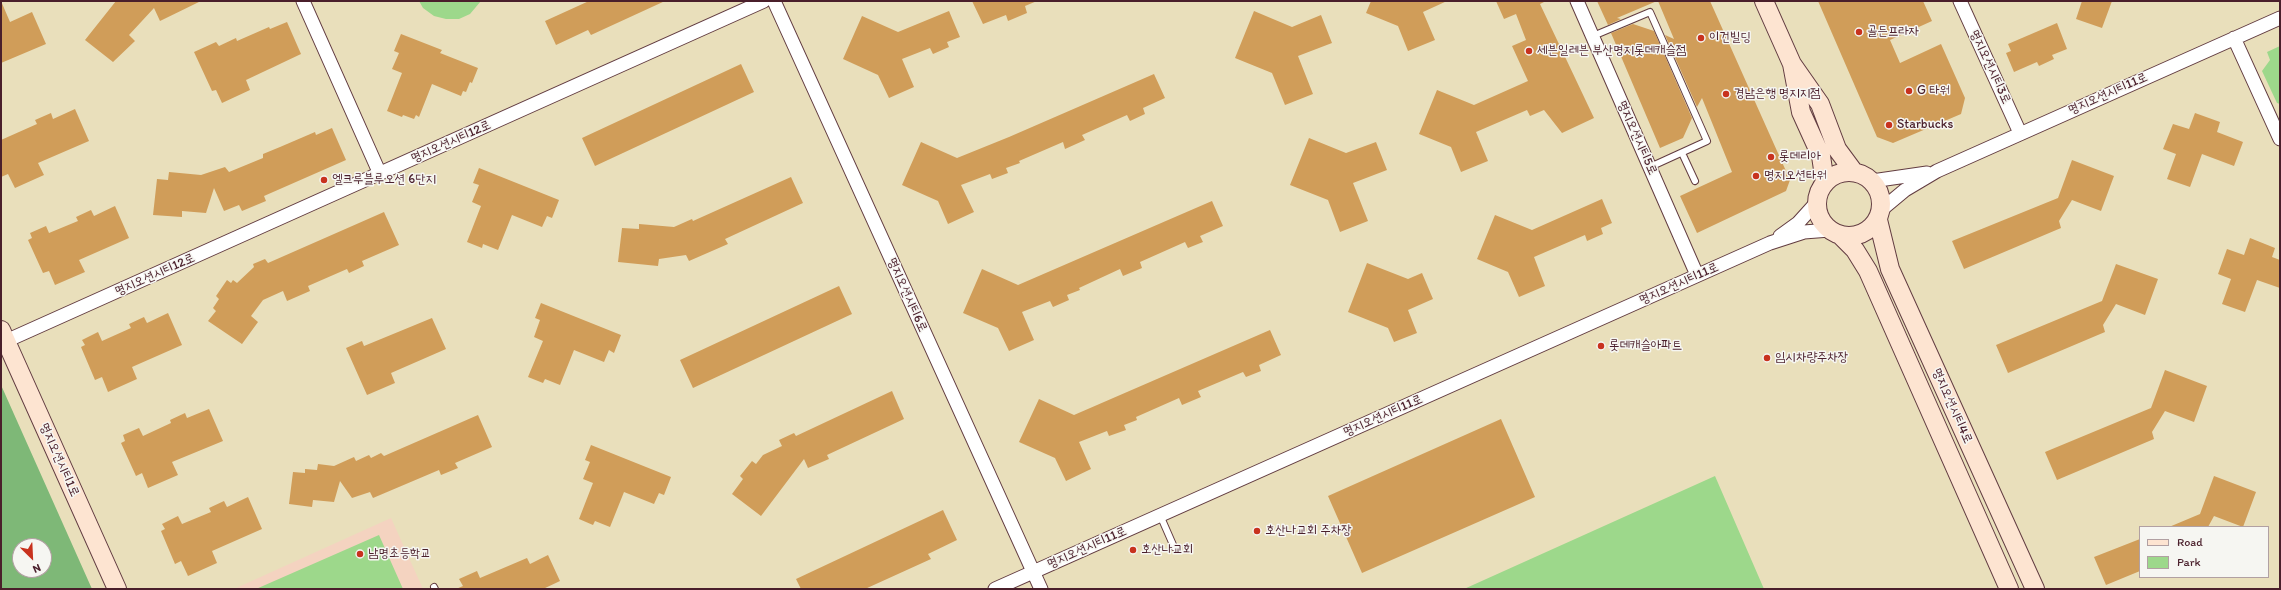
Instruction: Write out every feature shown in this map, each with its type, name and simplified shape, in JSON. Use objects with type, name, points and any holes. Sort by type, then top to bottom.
[{"type":"main road","points":[[1764,1],[1792,64],[1820,104],[1837,149],[1854,172]]},
{"type":"main road","points":[[1792,64],[1801,112],[1821,156],[1825,183]]},
{"type":"main road","points":[[1854,172],[1864,175],[1872,181],[1878,190],[1881,200],[1879,215],[1871,228],[1861,234],[1851,236],[1835,233],[1823,223],[1818,213],[1817,202],[1819,192],[1825,183],[1838,174],[1854,172]]},
{"type":"main road","name":"명지오션시티4로","points":[[1879,215],[1890,269],[2035,589]]},
{"type":"main road","name":"명지오션시티4로","points":[[1835,233],[1855,250],[1868,272],[2009,589]]},
{"type":"main road","name":"명지오션시티1로","points":[[4,336],[116,589]]},
{"type":"street","points":[[303,1],[380,174]]},
{"type":"street","name":"명지오션시티12로","points":[[4,336],[380,174],[764,1]]},
{"type":"street","name":"명지오션시티6로","points":[[774,1],[1041,589]]},
{"type":"street","name":"명지오션시티5로","points":[[1577,1],[1697,275]]},
{"type":"street","name":"명지오션시티3로","points":[[1960,1],[2020,133]]},
{"type":"street","name":"명지오션시티11로","points":[[1937,170],[2280,18]]},
{"type":"street","points":[[2234,38],[2280,139]]},
{"type":"street","points":[[1872,181],[1899,178],[1937,170]]},
{"type":"street","points":[[1879,215],[1905,190],[1937,170]]},
{"type":"street","points":[[1770,243],[1798,223],[1817,202]]},
{"type":"street","points":[[1770,243],[1804,232],[1835,233]]},
{"type":"street","name":"명지오션시티11로","points":[[995,589],[1770,243]]},
{"type":"lane","points":[[1593,36],[1650,12],[1707,142],[1650,167]]},
{"type":"lane","points":[[1682,153],[1695,181]]},
{"type":"lane","points":[[1160,515],[1174,547]]},
{"type":"shaded area","name":"남명초등학교","points":[[391,518],[423,589],[234,589]]},
{"type":"green space","points":[[419,1],[481,1],[470,14],[459,19],[446,19],[434,16],[423,8]]},
{"type":"green space","points":[[2280,46],[2280,104],[2277,103],[2262,71],[2270,60],[2267,52]]},
{"type":"green space","points":[[1,385],[92,589],[1,589]]},
{"type":"green space","points":[[1715,476],[1764,589],[1464,589]]},
{"type":"green space","points":[[379,535],[403,589],[256,589]]},
{"type":"building","points":[[1,1],[10,22],[32,12],[46,44],[1,63]]},
{"type":"building","points":[[116,1],[201,1],[160,21],[154,8],[129,35],[135,41],[113,62],[85,40]]},
{"type":"building","points":[[589,1],[665,1],[591,35],[588,30],[556,45],[545,21]]},
{"type":"building","points":[[972,1],[1037,1],[1025,6],[1027,13],[1008,21],[1006,15],[983,24]]},
{"type":"building","points":[[1371,1],[1447,1],[1423,12],[1435,40],[1408,51],[1398,26],[1366,13]]},
{"type":"building","points":[[1496,1],[1546,1],[1540,4],[1594,118],[1562,133],[1544,110],[1530,116],[1527,110],[1476,132],[1488,161],[1461,172],[1451,147],[1419,134],[1437,90],[1474,105],[1528,81],[1512,46],[1526,40],[1516,14],[1504,19]]},
{"type":"building","points":[[1597,1],[1657,1],[1617,18],[1621,19],[1608,25]]},
{"type":"building","points":[[1658,1],[1710,1],[1790,180],[1786,191],[1697,233],[1680,196],[1732,172],[1702,98],[1697,107],[1665,35],[1674,39]]},
{"type":"building","points":[[1818,1],[1923,1],[1932,21],[1890,40],[1900,63],[1941,44],[1965,98],[1961,114],[1893,143],[1877,137]]},
{"type":"building","points":[[2082,1],[2112,1],[2102,28],[2076,19]]},
{"type":"building","points":[[949,11],[960,37],[947,42],[949,47],[933,54],[930,48],[902,59],[914,87],[889,98],[878,75],[843,59],[862,16],[898,32]]},
{"type":"building","points":[[1254,11],[1292,27],[1321,15],[1332,43],[1298,56],[1313,94],[1285,105],[1272,73],[1235,58]]},
{"type":"building","points":[[287,22],[301,54],[246,80],[250,90],[222,103],[216,90],[212,91],[194,52],[216,42],[219,46],[236,38],[237,41],[269,27],[270,29]]},
{"type":"building","points":[[2057,23],[2067,49],[2052,55],[2054,59],[2039,66],[2037,62],[2014,72],[2006,53],[2011,51],[2008,44]]},
{"type":"building","points":[[1633,24],[1654,31],[1692,118],[1683,138],[1660,148],[1611,33]]},
{"type":"building","points":[[401,34],[442,50],[440,53],[478,68],[472,83],[470,82],[466,92],[463,91],[461,96],[432,84],[419,117],[416,115],[414,119],[403,115],[402,117],[387,111],[402,73],[392,69],[399,53],[394,51]]},
{"type":"building","points":[[741,64],[754,92],[595,166],[582,138]]},
{"type":"building","points":[[1154,74],[1165,98],[1143,108],[1145,114],[1130,121],[1127,115],[1082,135],[1085,140],[1065,149],[1063,142],[1019,161],[1020,163],[1006,168],[1008,173],[992,179],[990,174],[961,185],[974,212],[948,224],[938,201],[902,185],[921,142],[957,158]]},
{"type":"building","points":[[75,109],[89,141],[38,163],[44,175],[15,188],[8,174],[1,177],[1,140],[37,124],[35,120],[51,113],[53,119]]},
{"type":"building","points":[[2195,113],[2220,122],[2217,132],[2243,142],[2234,166],[2202,154],[2190,187],[2167,179],[2176,154],[2163,149],[2173,124],[2189,129]]},
{"type":"building","points":[[332,128],[346,160],[264,196],[266,201],[242,211],[239,205],[224,211],[214,188],[206,213],[182,211],[182,217],[153,215],[157,179],[168,180],[169,172],[201,175],[225,167],[229,172],[263,158],[263,154],[315,132],[316,135]]},
{"type":"building","points":[[1309,138],[1346,153],[1376,142],[1387,170],[1353,183],[1368,221],[1340,232],[1328,200],[1290,185]]},
{"type":"building","points":[[2072,160],[2114,176],[2101,211],[2072,200],[2059,221],[2061,228],[1964,269],[1952,241],[2058,198]]},
{"type":"building","points":[[479,168],[559,200],[552,218],[547,216],[542,227],[512,215],[498,250],[483,244],[482,248],[467,242],[481,206],[472,202],[479,185],[473,183]]},
{"type":"building","points":[[791,177],[803,203],[725,239],[728,244],[689,261],[686,255],[659,259],[658,266],[618,262],[622,228],[639,229],[639,224],[674,227],[692,219],[693,221]]},
{"type":"building","points":[[1602,199],[1612,223],[1601,228],[1603,234],[1587,241],[1585,235],[1534,257],[1545,286],[1519,297],[1508,272],[1477,259],[1495,215],[1532,230]]},
{"type":"building","points":[[1212,201],[1223,226],[1200,236],[1203,242],[1188,248],[1185,242],[1140,262],[1142,268],[1123,276],[1120,269],[1079,288],[1080,290],[1067,295],[1069,300],[1053,307],[1050,301],[1022,312],[1034,340],[1009,351],[998,328],[963,313],[982,269],[1018,285]]},
{"type":"building","points":[[115,206],[129,238],[79,260],[85,272],[55,285],[49,271],[43,273],[28,240],[32,238],[30,233],[46,226],[49,233],[78,221],[76,217],[91,210],[94,216]]},
{"type":"building","points":[[384,212],[399,245],[362,261],[364,266],[349,273],[347,269],[308,286],[310,291],[287,301],[283,291],[263,300],[251,316],[258,322],[242,344],[208,321],[216,311],[213,308],[219,299],[216,296],[227,280],[231,283],[233,280],[237,283],[254,267],[253,264],[265,259],[268,263]]},
{"type":"building","points":[[2250,238],[2275,248],[2272,257],[2280,260],[2280,288],[2257,280],[2245,312],[2222,304],[2231,279],[2218,274],[2227,249],[2244,255]]},
{"type":"building","points":[[1367,263],[1408,279],[1422,273],[1433,299],[1408,310],[1417,333],[1394,342],[1388,328],[1348,312]]},
{"type":"building","points":[[2116,264],[2158,279],[2145,315],[2116,304],[2103,325],[2105,332],[2008,373],[1996,345],[2102,301]]},
{"type":"building","points":[[839,286],[852,314],[693,388],[680,360]]},
{"type":"building","points":[[541,303],[621,335],[614,353],[609,350],[604,362],[574,350],[560,385],[545,379],[543,383],[528,377],[543,341],[534,337],[540,320],[535,318]]},
{"type":"building","points":[[168,313],[182,345],[132,367],[137,379],[108,392],[102,377],[95,380],[81,347],[85,345],[82,340],[98,332],[102,341],[131,328],[129,324],[144,317],[147,323]]},
{"type":"building","points":[[432,318],[446,349],[391,373],[395,383],[367,395],[346,348],[362,341],[364,346]]},
{"type":"building","points":[[1270,330],[1281,355],[1259,365],[1261,371],[1246,377],[1243,372],[1198,391],[1201,397],[1182,405],[1179,398],[1136,417],[1137,420],[1124,425],[1126,430],[1109,436],[1107,431],[1079,442],[1091,469],[1066,481],[1055,458],[1019,442],[1039,399],[1074,415]]},
{"type":"building","points":[[2165,370],[2207,386],[2194,422],[2165,411],[2152,432],[2154,439],[2057,480],[2045,452],[2151,408]]},
{"type":"building","points":[[892,391],[904,419],[827,455],[829,459],[808,468],[804,459],[761,516],[732,494],[743,479],[740,476],[752,461],[756,464],[763,455],[782,446],[779,440],[794,433],[796,436]]},
{"type":"building","points":[[209,409],[223,441],[172,462],[178,475],[148,488],[142,473],[136,476],[121,443],[125,441],[123,435],[139,428],[143,436],[171,423],[170,420],[185,413],[187,418]]},
{"type":"building","points":[[478,415],[492,447],[455,463],[458,468],[441,475],[439,470],[373,498],[370,492],[352,498],[340,481],[334,502],[313,500],[312,507],[289,504],[293,472],[305,473],[305,469],[317,470],[318,464],[334,466],[354,457],[356,461],[369,455],[371,458],[381,453],[384,456]]},
{"type":"building","points":[[1501,419],[1535,497],[1362,573],[1328,496]]},
{"type":"building","points":[[591,445],[671,477],[664,495],[659,493],[654,504],[624,492],[610,527],[595,521],[593,525],[579,519],[593,483],[583,479],[590,462],[585,460]]},
{"type":"building","points":[[2214,476],[2256,492],[2243,526],[2214,516],[2209,526],[2171,526],[2200,514]]},
{"type":"building","points":[[248,497],[262,529],[212,551],[217,563],[188,576],[181,561],[175,564],[161,531],[165,529],[162,524],[178,516],[182,524],[211,512],[209,508],[224,501],[227,507]]},
{"type":"building","points":[[943,510],[957,540],[928,554],[931,559],[865,589],[801,589],[796,579]]},
{"type":"building","points":[[2139,539],[2139,571],[2106,585],[2094,557]]},
{"type":"building","points":[[548,555],[560,581],[543,589],[456,589],[463,586],[459,579],[477,571],[480,578],[527,558],[530,564]]},
{"type":"place","name":"골든프라자","points":[[1859,32]]},
{"type":"place","name":"이건빌딩","points":[[1701,38]]},
{"type":"place","name":"세븐일레븐 부산명지롯데캐슬점","points":[[1529,51]]},
{"type":"place","name":"G 타워","points":[[1909,91]]},
{"type":"place","name":"경남은행 명지지점","points":[[1726,94]]},
{"type":"place","name":"Starbucks","points":[[1889,125]]},
{"type":"place","name":"롯데리아","points":[[1771,157]]},
{"type":"place","name":"명지오션타워","points":[[1756,176]]},
{"type":"place","name":"엘크루블루오션 6단지","points":[[324,180]]},
{"type":"place","name":"롯데캐슬아파트","points":[[1601,346]]},
{"type":"place","name":"임시차량주차장","points":[[1767,358]]},
{"type":"place","name":"호산나교회 주차장","points":[[1257,531]]},
{"type":"place","name":"호산나교회","points":[[1133,550]]},
{"type":"place","name":"남명초등학교","points":[[360,554]]}]
